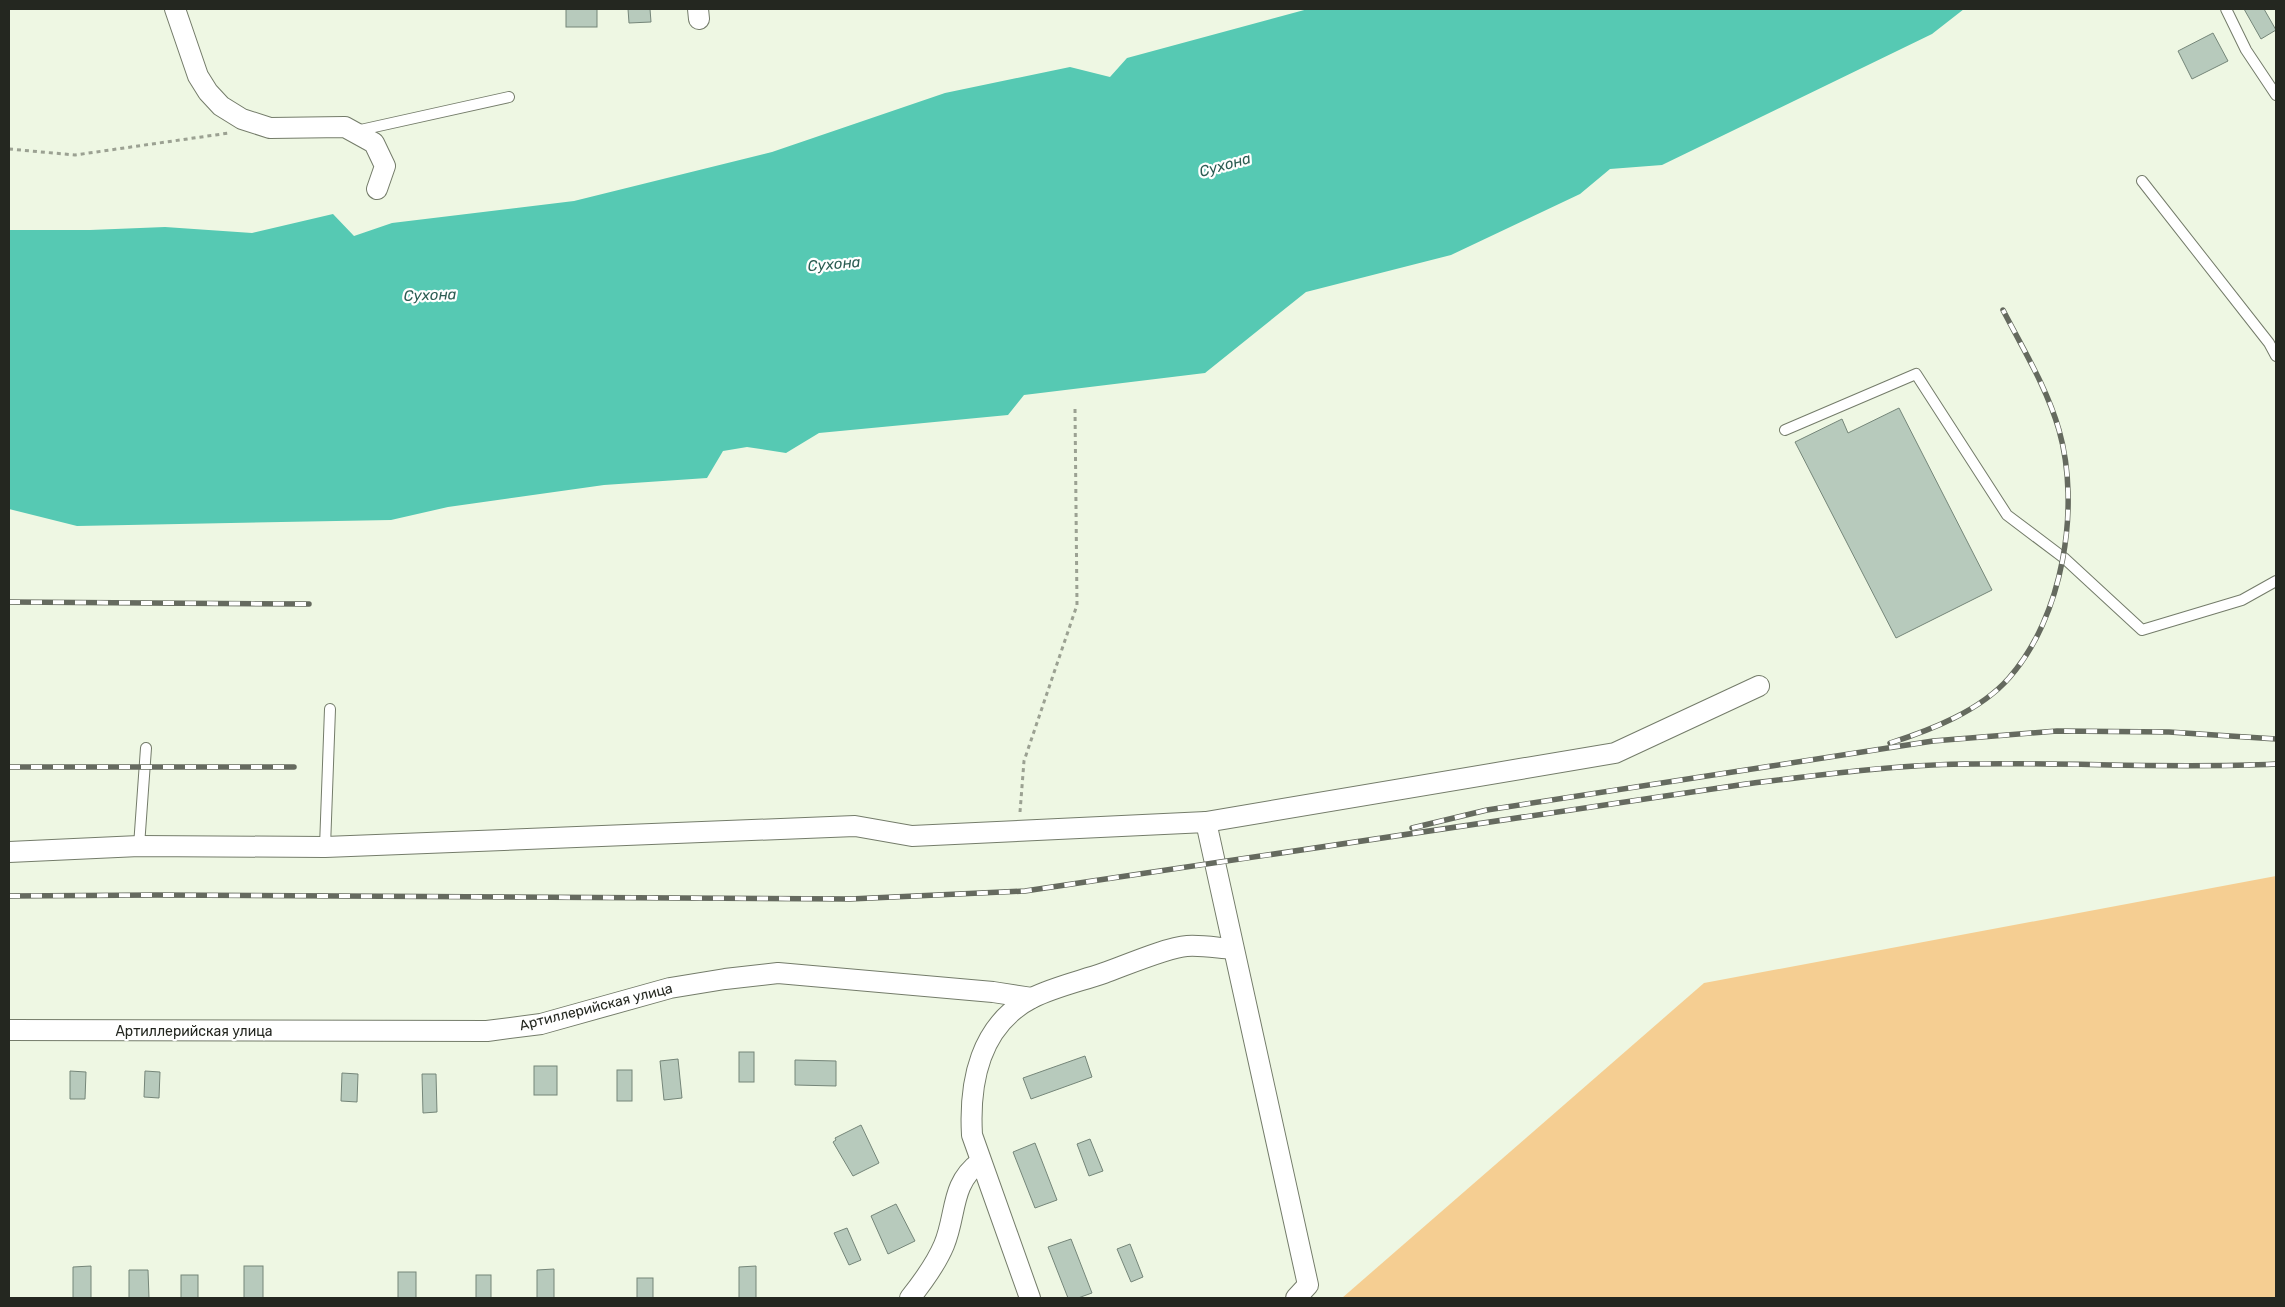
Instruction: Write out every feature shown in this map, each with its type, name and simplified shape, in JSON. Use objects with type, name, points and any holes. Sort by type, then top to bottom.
[{"type":"street","points":[[175,9],[198,76],[208,92],[222,106],[242,119],[270,128],[346,127],[374,143],[385,166],[376,189]]},
{"type":"street","points":[[9,852],[139,846],[324,847],[855,826],[912,836],[1018,833],[1206,822],[1615,754],[1759,686]]},
{"type":"street","points":[[1206,822],[1302,1292]]},
{"type":"street","name":"Артиллерийская улица","points":[[1030,1298],[980,1162],[972,1135],[970,1108],[978,1063],[993,1034],[1004,1020],[1032,998],[1185,946],[1232,949]]},
{"type":"street","name":"Артиллерийская улица","points":[[9,1030],[487,1031],[541,1024],[670,988],[778,974],[993,992],[1032,998]]},
{"type":"street","points":[[910,1298],[943,1246],[961,1181],[968,1170],[980,1162]]},
{"type":"lane","points":[[2226,9],[2246,50],[2276,95]]},
{"type":"lane","points":[[352,131],[509,97]]},
{"type":"lane","points":[[2142,181],[2269,343],[2276,356]]},
{"type":"lane","points":[[1785,430],[1916,374],[2007,515],[2064,558],[2142,630],[2242,600],[2276,581]]},
{"type":"lane","points":[[324,847],[330,708]]},
{"type":"lane","points":[[139,846],[146,748]]},
{"type":"path","points":[[9,149],[75,155],[231,133]]},
{"type":"path","points":[[1018,833],[1024,761],[1077,605],[1075,408]]},
{"type":"shaded area","points":[[2276,876],[2276,1298],[1342,1298],[1704,983]]},
{"type":"water","name":"Сухона","points":[[1308,9],[1964,9],[1932,34],[1662,165],[1610,169],[1580,194],[1451,255],[1306,292],[1205,373],[1024,395],[1008,415],[819,433],[786,453],[747,447],[723,451],[707,478],[604,485],[448,507],[391,520],[77,526],[9,509],[9,230],[90,230],[165,227],[252,233],[333,214],[354,236],[392,223],[574,201],[772,152],[945,93],[1070,67],[1110,77],[1127,58]]},
{"type":"building","points":[[566,9],[597,9],[597,27],[566,27]]},
{"type":"building","points":[[628,9],[650,9],[651,22],[629,23]]},
{"type":"building","points":[[2244,9],[2264,9],[2276,30],[2261,39]]},
{"type":"building","points":[[2213,33],[2228,61],[2192,79],[2178,51]]},
{"type":"building","points":[[1899,408],[1992,590],[1896,638],[1795,442],[1842,419],[1848,433]]},
{"type":"building","points":[[739,1052],[754,1052],[754,1082],[739,1082]]},
{"type":"building","points":[[1085,1056],[1092,1077],[1031,1099],[1023,1078]]},
{"type":"building","points":[[678,1059],[682,1098],[664,1100],[660,1061]]},
{"type":"building","points":[[795,1060],[836,1061],[836,1086],[795,1085]]},
{"type":"building","points":[[534,1066],[557,1066],[557,1095],[534,1095]]},
{"type":"building","points":[[617,1070],[632,1070],[632,1101],[617,1101]]},
{"type":"building","points":[[70,1071],[86,1072],[85,1099],[70,1099]]},
{"type":"building","points":[[145,1071],[160,1072],[159,1098],[144,1097]]},
{"type":"building","points":[[342,1073],[358,1074],[357,1102],[341,1101]]},
{"type":"building","points":[[422,1074],[436,1074],[437,1112],[423,1113]]},
{"type":"building","points":[[861,1125],[879,1163],[853,1176],[833,1142],[836,1140],[835,1138]]},
{"type":"building","points":[[1090,1139],[1103,1171],[1089,1176],[1077,1144]]},
{"type":"building","points":[[1035,1143],[1057,1200],[1035,1208],[1013,1152]]},
{"type":"building","points":[[896,1204],[915,1241],[888,1254],[871,1216]]},
{"type":"building","points":[[847,1228],[861,1260],[849,1265],[834,1233]]},
{"type":"building","points":[[1071,1239],[1092,1293],[1078,1298],[1068,1298],[1048,1247]]},
{"type":"building","points":[[1130,1244],[1143,1277],[1131,1282],[1117,1249]]},
{"type":"building","points":[[91,1266],[91,1298],[73,1298],[73,1267]]},
{"type":"building","points":[[244,1266],[263,1266],[263,1298],[244,1298]]},
{"type":"building","points":[[756,1266],[756,1298],[739,1298],[739,1267]]},
{"type":"building","points":[[554,1269],[554,1298],[537,1298],[537,1270]]},
{"type":"building","points":[[129,1270],[148,1270],[149,1298],[129,1298]]},
{"type":"building","points":[[398,1272],[416,1272],[416,1298],[398,1298]]},
{"type":"building","points":[[181,1275],[198,1275],[198,1298],[181,1298]]},
{"type":"building","points":[[476,1275],[491,1275],[491,1298],[476,1298]]},
{"type":"building","points":[[637,1278],[653,1278],[653,1298],[637,1298]]},
{"type":"railway","points":[[1890,743],[1954,718],[1997,690],[2028,653],[2043,624],[2054,593],[2062,560],[2067,526],[2068,493],[2065,460],[2059,430],[2048,399],[2003,310]]},
{"type":"railway","points":[[9,602],[309,604]]},
{"type":"railway","points":[[1412,828],[1487,810],[1933,741],[2057,731],[2169,732],[2276,739]]},
{"type":"railway","points":[[9,896],[157,895],[850,899],[1025,891],[1746,784],[1856,771],[1910,766],[1965,764],[2199,766],[2276,764]]},
{"type":"railway","points":[[9,767],[294,767]]}]
